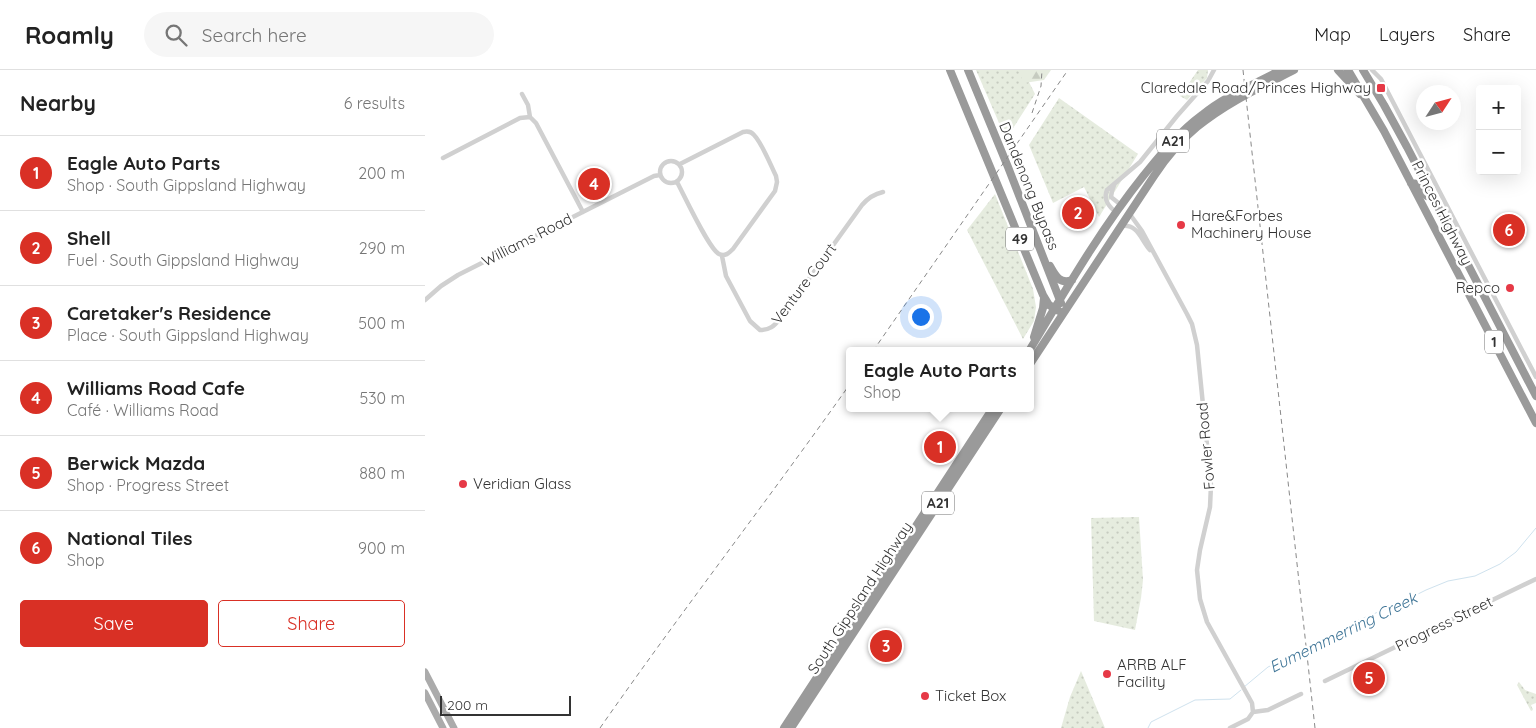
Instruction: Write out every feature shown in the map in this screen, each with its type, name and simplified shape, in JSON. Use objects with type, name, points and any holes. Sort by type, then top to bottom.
[{"type":"highway","name":"Dandenong Bypass","points":[[951,70],[1043,294],[1047,302],[1055,308]]},
{"type":"highway","name":"Dandenong Bypass","points":[[968,70],[1001,149],[1060,300],[1063,313]]},
{"type":"highway","points":[[1253,88],[1294,70]]},
{"type":"highway","points":[[1338,70],[1350,85],[1369,103]]},
{"type":"highway","name":"Princes Highway","points":[[1347,70],[1369,103],[1536,423]]},
{"type":"highway","name":"Princes Highway","points":[[1363,70],[1412,157],[1454,239],[1466,253],[1535,392]]},
{"type":"highway","points":[[1240,96],[1278,71]]},
{"type":"highway","points":[[1374,88],[1383,111],[1415,172],[1415,178],[1411,183]]},
{"type":"highway","name":"A21","points":[[1031,347],[1073,277],[1116,212],[1153,165],[1181,133],[1210,108],[1240,96]]},
{"type":"highway","name":"A21","points":[[1034,358],[1158,170],[1177,146],[1207,119],[1240,96]]},
{"type":"highway","points":[[1411,183],[1417,183],[1423,188],[1443,227],[1454,239]]},
{"type":"highway","points":[[1121,205],[1129,214]]},
{"type":"highway","points":[[1116,212],[1129,214]]},
{"type":"highway","name":"49","points":[[1039,249],[1059,279],[1064,282],[1073,277]]},
{"type":"highway","points":[[1452,262],[1466,253]]},
{"type":"highway","name":"49","points":[[1030,347],[1043,310],[1043,294]]},
{"type":"highway","name":"49","points":[[1055,308],[1063,313]]},
{"type":"highway","name":"South Gippsland Highway","points":[[918,528],[990,412]]},
{"type":"highway","name":"South Gippsland Highway","points":[[791,728],[873,596],[998,412]]},
{"type":"highway","name":"South Gippsland Highway","points":[[783,728],[813,690]]},
{"type":"main road","points":[[425,672],[454,728]]},
{"type":"main road","points":[[425,693],[443,728]]},
{"type":"street","points":[[1116,212],[1110,207],[1105,196],[1107,190],[1143,159],[1208,81],[1214,70]]},
{"type":"street","name":"Princes Highway","points":[[1373,70],[1381,79],[1424,162],[1466,253],[1536,377]]},
{"type":"street","points":[[522,94],[528,105],[529,117],[536,123],[583,212]]},
{"type":"street","points":[[443,158],[521,118],[529,117]]},
{"type":"street","points":[[677,182],[709,243],[722,256],[733,249],[775,191],[777,182],[776,176],[758,140],[748,131],[680,164]]},
{"type":"street","points":[[1412,157],[1424,162]]},
{"type":"street","points":[[674,160],[680,164],[683,172],[677,182],[669,183],[661,175],[661,167],[666,161],[674,160]]},
{"type":"street","name":"Williams Road","points":[[425,300],[458,275],[654,176],[661,175]]},
{"type":"street","points":[[1115,184],[1111,197],[1121,205]]},
{"type":"street","name":"Venture Court","points":[[722,256],[726,276],[750,321],[761,330],[767,330],[773,327],[780,319],[862,205],[869,198],[883,192]]},
{"type":"street","name":"Fowler Road","points":[[1129,214],[1139,226],[1187,314],[1197,345],[1211,490],[1209,512],[1198,558],[1198,592],[1202,611],[1207,622],[1247,694],[1253,712]]},
{"type":"street","points":[[1121,226],[1128,225],[1134,228],[1154,254]]},
{"type":"street","name":"Progress Street","points":[[1325,681],[1536,580]]},
{"type":"street","points":[[1230,728],[1248,719],[1253,712],[1266,711],[1301,694]]},
{"type":"green space","points":[[976,70],[1023,70],[1035,94],[1006,139]]},
{"type":"green space","points":[[1018,70],[1051,70],[1044,80],[1024,83]]},
{"type":"green space","points":[[1198,70],[1208,70],[1207,78],[1187,100],[1180,96]]},
{"type":"green space","points":[[1059,98],[1138,154],[1099,217],[1084,187],[1053,203],[1029,145]]},
{"type":"green space","points":[[995,194],[1033,289],[1036,307],[1034,321],[1023,339],[967,230]]},
{"type":"green space","points":[[1139,517],[1143,580],[1135,630],[1094,621],[1091,518]]},
{"type":"green space","points":[[1081,671],[1105,728],[1061,728],[1070,697]]},
{"type":"green space","points":[[1519,682],[1525,690],[1536,694],[1536,703],[1531,705],[1533,710],[1531,711],[1517,685]]},
{"type":"waterway","name":"Eumemmerring Creek","points":[[1244,687],[1268,667],[1318,644],[1359,620],[1448,581],[1475,576],[1500,564],[1516,552],[1536,528]]},
{"type":"waterway","name":"Eumemmerring Creek","points":[[1148,728],[1151,722],[1195,700],[1230,699],[1241,690]]},
{"type":"railway","points":[[1032,113],[1041,86],[1042,70]]},
{"type":"railway","points":[[876,347],[1068,70]]},
{"type":"railway","points":[[1243,70],[1315,728]]},
{"type":"railway","points":[[600,728],[846,390]]},
{"type":"place","name":"Claredale Road/Princes Highway","points":[[1381,88]]},
{"type":"place","name":"Williams Road Cafe","points":[[594,184]]},
{"type":"place","name":"Shell","points":[[1078,213]]},
{"type":"place","name":"Hare&Forbes Machinery House","points":[[1181,225]]},
{"type":"place","name":"National Tiles","points":[[1509,230]]},
{"type":"place","name":"Repco","points":[[1510,288]]},
{"type":"place","name":"Eagle Auto Parts","points":[[940,447]]},
{"type":"place","name":"Veridian Glass","points":[[463,484]]},
{"type":"place","name":"Caretaker's Residence","points":[[886,646]]},
{"type":"place","name":"ARRB ALF Facility","points":[[1107,674]]},
{"type":"place","name":"Berwick Mazda","points":[[1369,678]]},
{"type":"place","name":"Ticket Box","points":[[925,696]]}]
